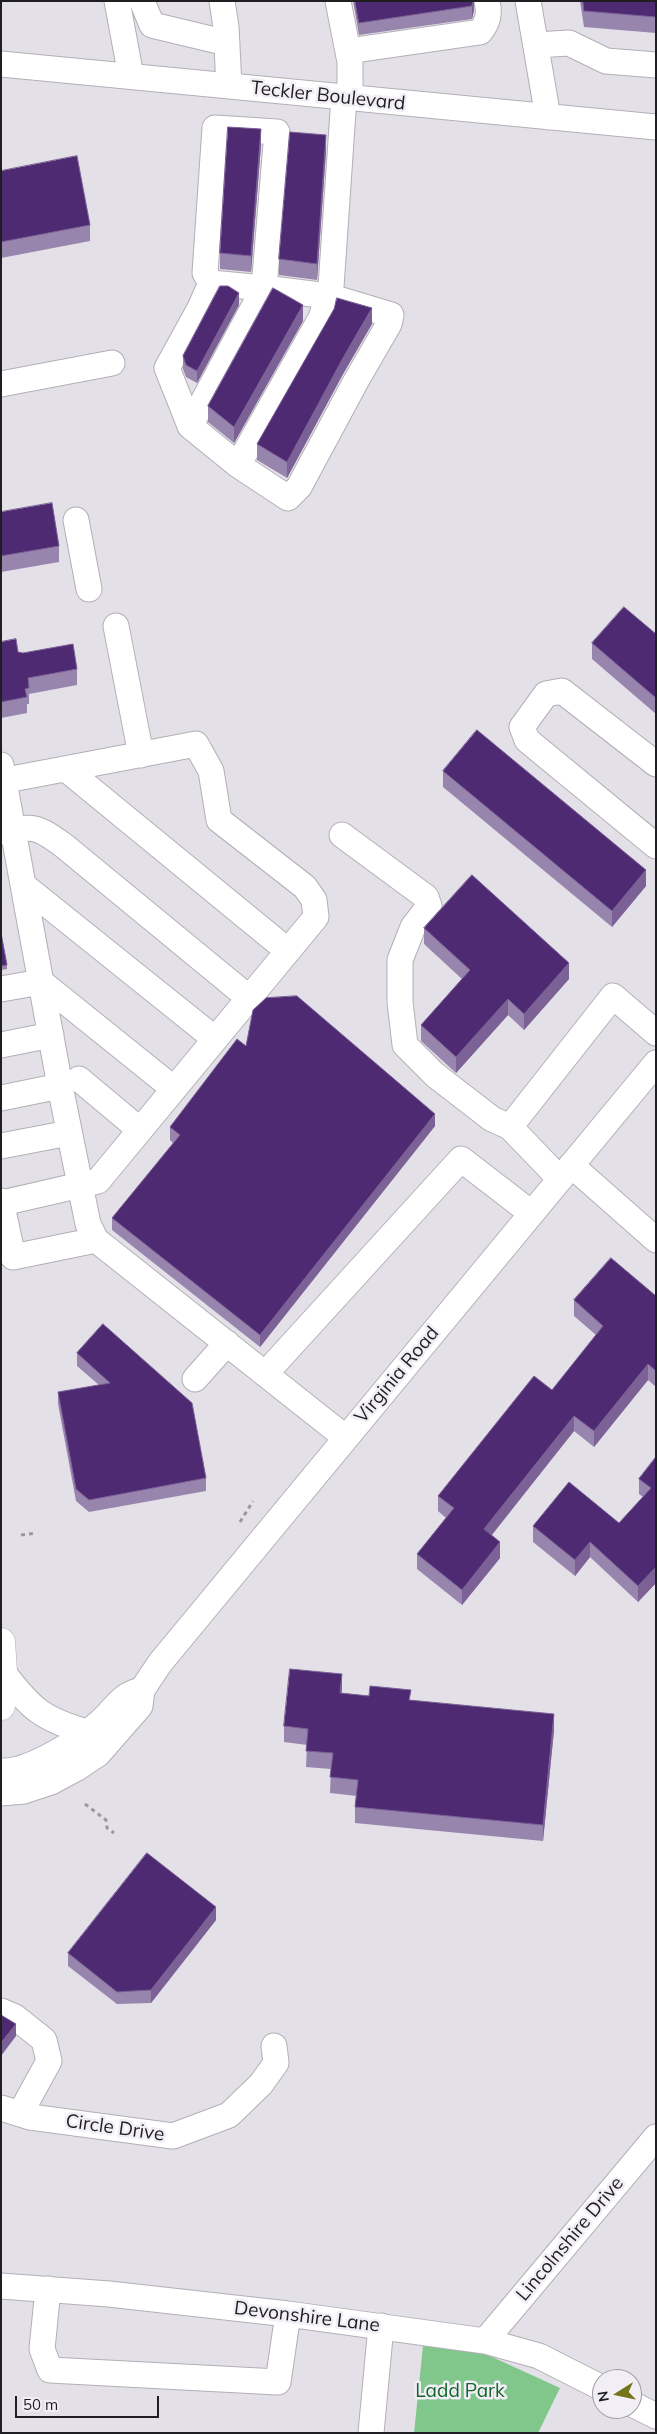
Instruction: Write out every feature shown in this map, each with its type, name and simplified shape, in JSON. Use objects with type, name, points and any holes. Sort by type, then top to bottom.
[{"type":"main road","points":[[1,1642],[3,1672],[1,1706]]},
{"type":"street","points":[[117,1],[131,76]]},
{"type":"street","points":[[142,1],[152,25],[227,43]]},
{"type":"street","points":[[222,1],[227,43],[229,86]]},
{"type":"street","points":[[238,465],[321,318],[331,287],[342,138],[350,62],[338,1]]},
{"type":"street","points":[[348,51],[480,32],[486,24],[490,12],[487,1]]},
{"type":"street","points":[[528,1],[548,117]]},
{"type":"street","points":[[536,45],[569,43],[606,61],[656,65]]},
{"type":"street","name":"Teckler Boulevard","points":[[1,64],[656,127]]},
{"type":"street","points":[[211,283],[205,273],[215,128],[342,138]]},
{"type":"street","points":[[190,426],[264,288],[298,134]]},
{"type":"street","points":[[211,283],[328,296],[391,315],[389,324],[299,487],[288,498],[238,465],[190,426],[167,368],[200,308],[211,283]]},
{"type":"street","points":[[1,384],[112,363]]},
{"type":"street","points":[[76,520],[89,589]]},
{"type":"street","points":[[116,626],[141,755]]},
{"type":"street","points":[[656,764],[562,691],[546,694],[522,727],[527,740],[656,846]]},
{"type":"street","points":[[96,1240],[13,1257],[2,1202],[79,1187],[98,1181],[316,917],[314,900],[305,887],[219,820],[211,771],[196,744],[66,769],[2,776],[7,831],[23,885],[51,1035],[70,1082],[69,1133],[79,1187],[88,1224],[96,1240],[346,1438]]},
{"type":"street","points":[[66,769],[288,951]]},
{"type":"street","points":[[7,831],[31,827],[42,830],[63,844],[249,998]]},
{"type":"street","points":[[342,836],[426,897],[429,906],[413,927],[400,960],[400,1002],[405,1045],[435,1075],[492,1120],[510,1127],[565,1172],[656,1240]]},
{"type":"street","points":[[23,885],[215,1039]]},
{"type":"street","points":[[1,989],[41,982],[174,1089]]},
{"type":"street","points":[[510,1127],[614,996],[656,1033]]},
{"type":"street","points":[[1,1045],[51,1035]]},
{"type":"street","name":"Virginia Road","points":[[1,1794],[24,1791],[51,1782],[98,1754],[140,1706],[142,1690],[160,1663],[656,1062]]},
{"type":"street","points":[[1,1098],[70,1082],[140,1130]]},
{"type":"street","points":[[1,1146],[69,1133]]},
{"type":"street","points":[[266,1374],[461,1159],[531,1213]]},
{"type":"street","points":[[195,1379],[227,1343]]},
{"type":"street","points":[[3,1672],[24,1700],[36,1711],[55,1722],[87,1732]]},
{"type":"street","name":"Virginia Road","points":[[1,1771],[24,1768],[87,1732],[101,1722],[129,1693],[142,1690]]},
{"type":"street","points":[[1,2011],[14,2017],[44,2040],[49,2061],[36,2087],[11,2111]]},
{"type":"street","name":"Circle Drive","points":[[11,2111],[174,2136],[229,2115],[262,2084],[276,2063],[274,2046]]},
{"type":"street","name":"Lincolnshire Drive","points":[[485,2341],[656,2137]]},
{"type":"street","name":"Devonshire Lane","points":[[1,2286],[48,2289],[288,2314],[485,2341],[539,2356],[592,2383]]},
{"type":"street","points":[[48,2289],[42,2349],[50,2370],[278,2382],[288,2314]]},
{"type":"street","points":[[370,2433],[382,2326]]},
{"type":"street","points":[[642,2409],[656,2416]]},
{"type":"path","points":[[240,1522],[253,1501]]},
{"type":"path","points":[[21,1535],[36,1532]]},
{"type":"path","points":[[85,1804],[106,1820],[107,1828],[114,1834]]},
{"type":"green space","name":"Ladd Park","points":[[423,2346],[477,2350],[560,2388],[538,2433],[414,2433]]},
{"type":"building","points":[[355,1],[473,1],[472,6],[359,23]]},
{"type":"building","points":[[583,1],[656,1],[656,17],[584,11]]},
{"type":"building","points":[[228,127],[261,129],[251,256],[220,253]]},
{"type":"building","points":[[290,132],[326,135],[317,264],[279,259]]},
{"type":"building","points":[[77,156],[90,225],[1,242],[1,171]]},
{"type":"building","points":[[220,286],[228,286],[239,293],[197,371],[186,365],[183,356]]},
{"type":"building","points":[[273,288],[303,305],[234,427],[208,406]]},
{"type":"building","points":[[337,298],[372,308],[287,462],[257,444],[334,309]]},
{"type":"building","points":[[52,503],[59,546],[1,556],[1,512]]},
{"type":"building","points":[[624,607],[656,634],[656,698],[592,643]]},
{"type":"building","points":[[16,639],[18,652],[23,653],[73,644],[77,669],[28,678],[29,688],[25,689],[27,697],[1,702],[1,642]]},
{"type":"building","points":[[477,730],[646,870],[612,911],[443,771]]},
{"type":"building","points":[[472,875],[569,963],[524,1014],[508,999],[456,1057],[421,1025],[470,970],[424,928]]},
{"type":"building","points":[[1,933],[7,965],[1,966]]},
{"type":"building","points":[[297,996],[435,1114],[260,1335],[112,1218],[180,1135],[170,1127],[237,1039],[246,1046],[253,1010],[266,998]]},
{"type":"building","points":[[611,1258],[656,1296],[656,1371],[648,1364],[594,1431],[574,1416],[484,1529],[500,1542],[462,1590],[417,1554],[454,1508],[438,1496],[534,1376],[552,1390],[603,1326],[574,1300]]},
{"type":"building","points":[[103,1324],[192,1403],[206,1478],[89,1500],[76,1489],[58,1392],[110,1383],[77,1353]]},
{"type":"building","points":[[656,1457],[656,1567],[638,1586],[590,1542],[575,1560],[533,1526],[569,1482],[619,1523],[651,1488],[639,1479]]},
{"type":"building","points":[[290,1669],[342,1674],[340,1693],[369,1696],[370,1686],[411,1690],[409,1700],[554,1714],[543,1825],[355,1807],[358,1780],[330,1777],[333,1753],[306,1751],[308,1729],[284,1726]]},
{"type":"building","points":[[147,1853],[216,1907],[151,1990],[117,1992],[68,1953]]},
{"type":"building","points":[[1,2015],[16,2024],[1,2043]]}]
